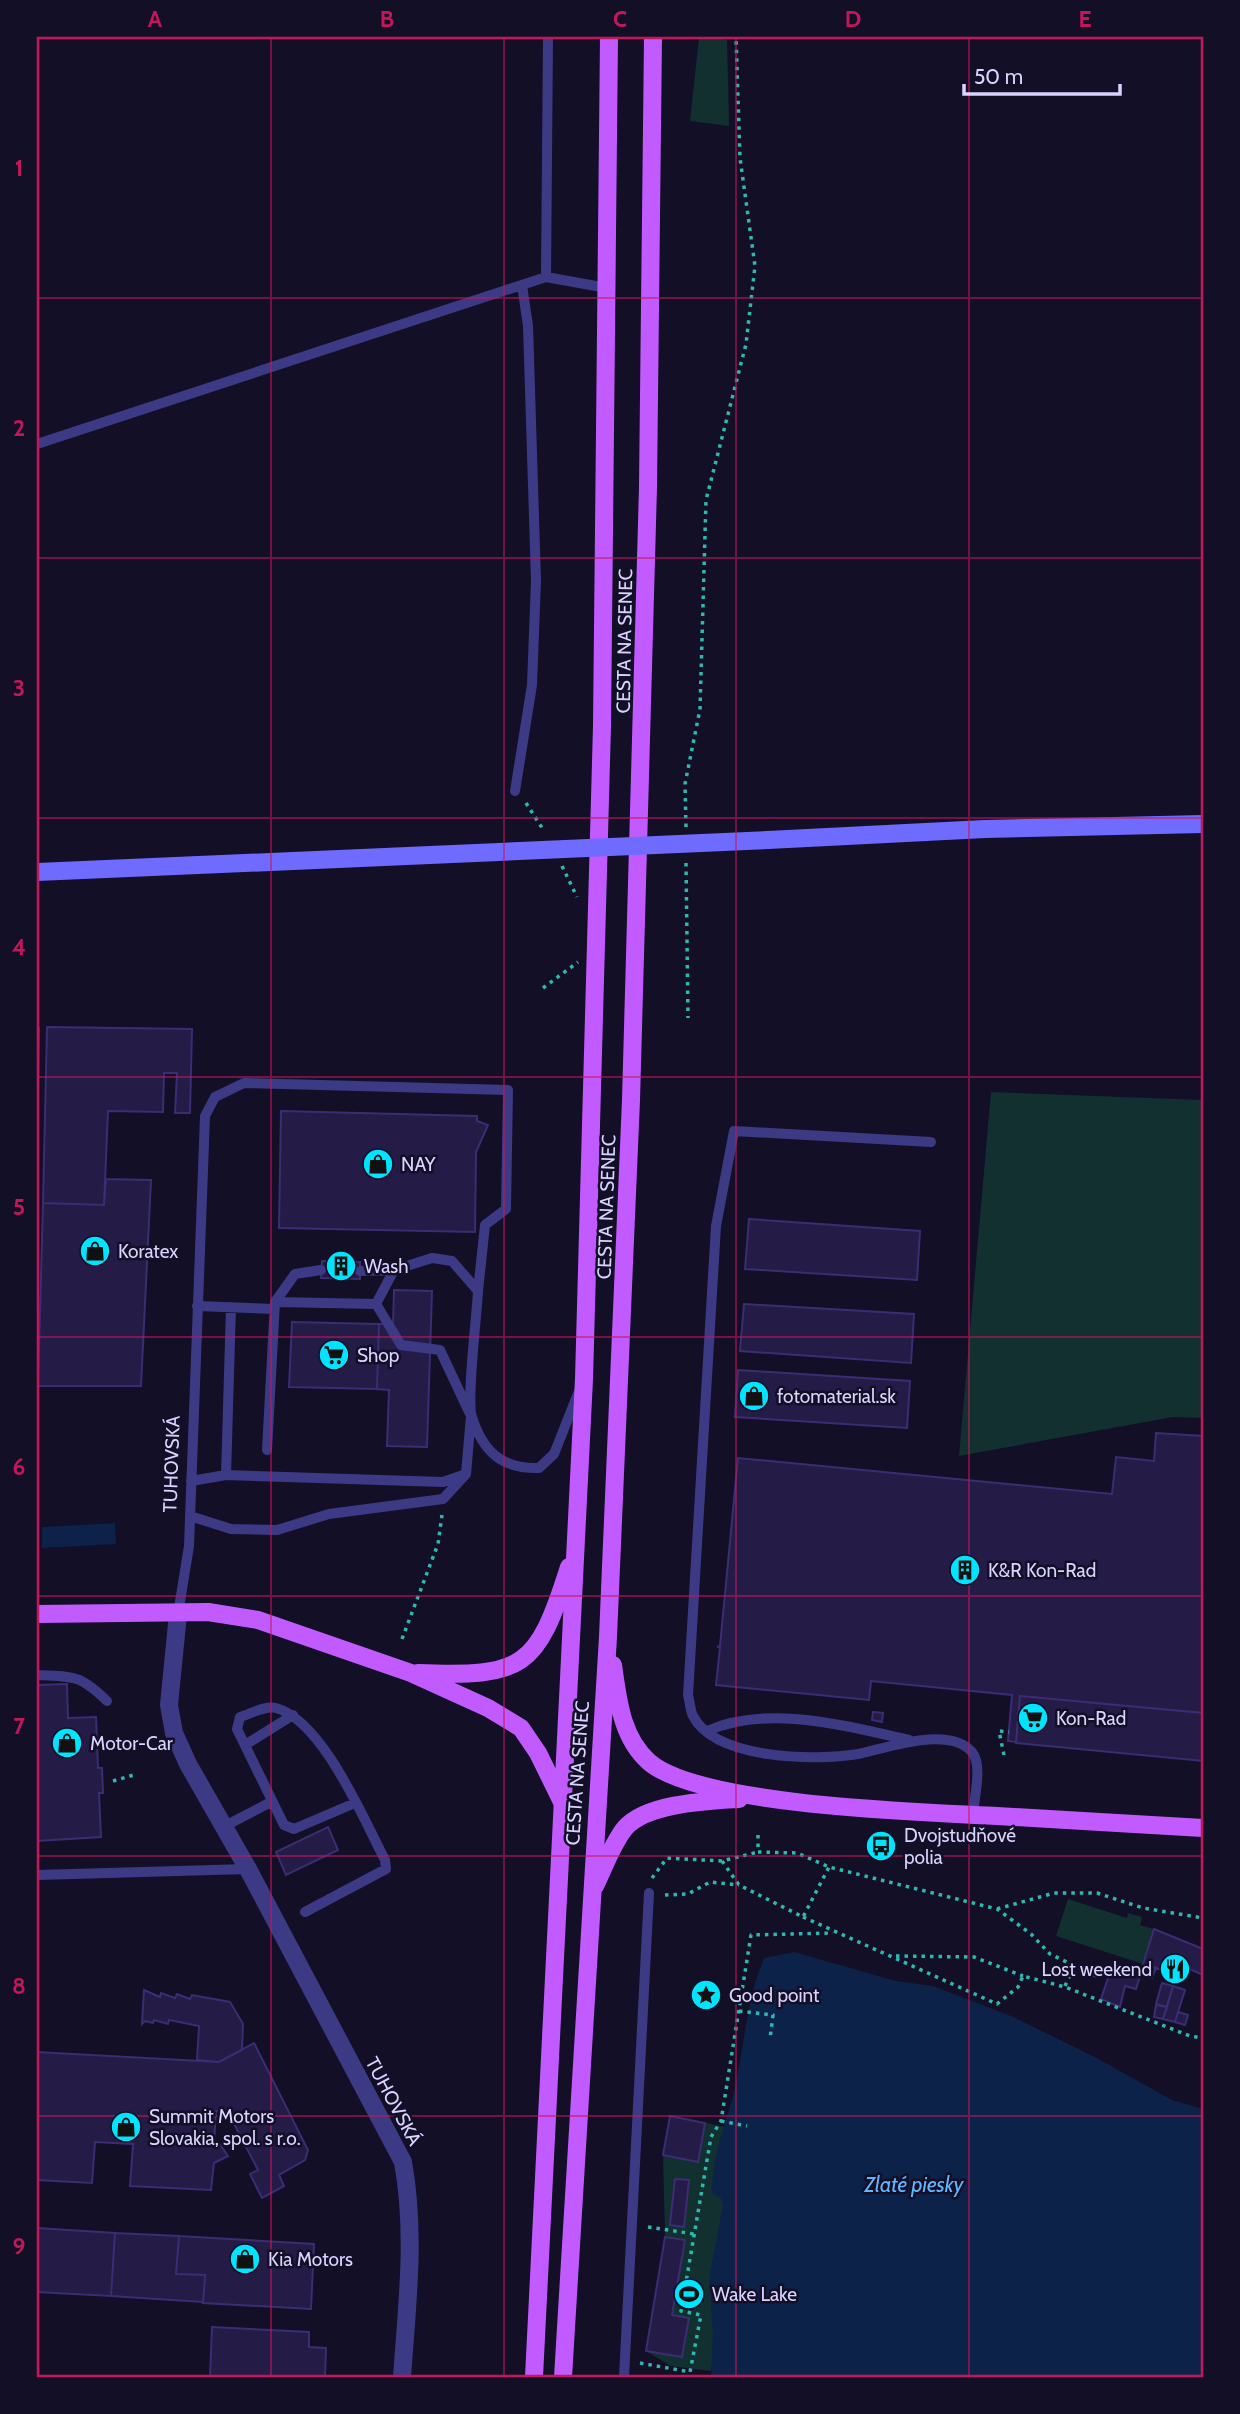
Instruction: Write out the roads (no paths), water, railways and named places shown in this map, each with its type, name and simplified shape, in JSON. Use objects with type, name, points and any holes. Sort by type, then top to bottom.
[{"type":"main road","name":"CESTA NA SENEC","points":[[534,2377],[584,1379],[603,726],[609,37]]},
{"type":"main road","name":"CESTA NA SENEC","points":[[563,2377],[590,1896],[608,1637],[641,819],[653,37]]},
{"type":"main road","points":[[37,872],[985,829],[1203,824]]},
{"type":"main road","points":[[411,1673],[486,1675],[513,1666],[530,1653],[556,1610],[577,1541]]},
{"type":"main road","points":[[37,1614],[208,1612],[258,1620],[411,1673],[488,1707],[522,1728],[538,1753],[564,1807]]},
{"type":"main road","points":[[608,1637],[620,1707],[629,1739],[649,1763],[671,1775],[761,1798]]},
{"type":"main road","points":[[590,1896],[613,1849],[634,1821],[655,1811],[699,1802],[761,1798],[973,1815],[1203,1828]]},
{"type":"street","name":"TUHOVSKÁ","points":[[178,1614],[170,1687],[171,1721],[188,1764],[225,1826],[403,2162],[410,2201],[411,2244],[402,2377]]},
{"type":"lane","points":[[547,277],[548,37]]},
{"type":"lane","points":[[37,444],[547,277],[607,288]]},
{"type":"lane","points":[[515,791],[532,685],[536,581],[528,326],[522,285]]},
{"type":"lane","name":"TUHOVSKÁ","points":[[178,1614],[184,1586],[190,1516],[205,1116],[215,1097],[244,1083],[508,1090],[506,1209],[485,1225],[478,1292]]},
{"type":"lane","points":[[931,1142],[734,1131],[716,1226],[688,1695],[693,1716],[706,1731],[725,1744],[791,1756],[856,1754],[912,1741],[942,1740],[972,1752],[977,1763],[973,1815]]},
{"type":"lane","points":[[190,1516],[231,1529],[277,1530],[329,1514],[443,1499],[467,1474],[478,1292],[452,1261],[432,1258],[394,1270],[360,1271]]},
{"type":"lane","points":[[267,1450],[274,1305],[295,1274],[321,1270]]},
{"type":"lane","points":[[376,1304],[394,1270]]},
{"type":"lane","points":[[376,1304],[401,1345],[440,1350],[493,1457],[518,1469],[539,1468],[554,1454],[584,1379]]},
{"type":"lane","points":[[197,1306],[376,1304]]},
{"type":"lane","points":[[226,1475],[231,1307]]},
{"type":"lane","points":[[191,1481],[226,1475],[443,1482],[467,1474]]},
{"type":"lane","points":[[37,1675],[76,1677],[87,1681],[107,1701]]},
{"type":"lane","points":[[305,1912],[386,1869],[385,1860],[355,1803],[327,1755],[293,1716],[270,1707],[240,1717],[237,1729],[271,1802],[285,1825],[294,1829],[355,1803]]},
{"type":"lane","points":[[244,1745],[293,1716]]},
{"type":"lane","points":[[706,1731],[729,1721],[768,1718],[859,1729],[912,1741]]},
{"type":"lane","points":[[225,1826],[271,1802]]},
{"type":"lane","points":[[37,1875],[248,1869]]},
{"type":"lane","points":[[624,2377],[649,1893]]},
{"type":"water","points":[[115,1523],[116,1544],[42,1548],[42,1527]]},
{"type":"water","name":"Zlaté piesky","points":[[794,1952],[896,1981],[933,1986],[1011,2016],[1093,2056],[1172,2100],[1203,2109],[1203,2377],[711,2377],[713,2332],[709,2278],[723,2206],[721,2198],[712,2193],[714,2166],[735,2088],[746,2022],[758,1974],[764,1958]]},
{"type":"place","name":"NAY","points":[[378,1164]]},
{"type":"place","name":"Koratex","points":[[95,1251]]},
{"type":"place","name":"Wash","points":[[341,1266]]},
{"type":"place","name":"Shop","points":[[334,1355]]},
{"type":"place","name":"fotomaterial.sk","points":[[754,1396]]},
{"type":"place","name":"K&R Kon-Rad","points":[[965,1570]]},
{"type":"place","name":"Kon-Rad","points":[[1033,1718]]},
{"type":"place","name":"Motor-Car","points":[[67,1743]]},
{"type":"place","name":"Dvojstudňové polia","points":[[881,1846]]},
{"type":"place","name":"Lost weekend","points":[[1175,1969]]},
{"type":"place","name":"Good point","points":[[706,1995]]},
{"type":"place","name":"Summit Motors Slovakia, spol. s r.o.","points":[[126,2127]]},
{"type":"place","name":"Kia Motors","points":[[245,2259]]},
{"type":"place","name":"Wake Lake","points":[[689,2294]]}]
